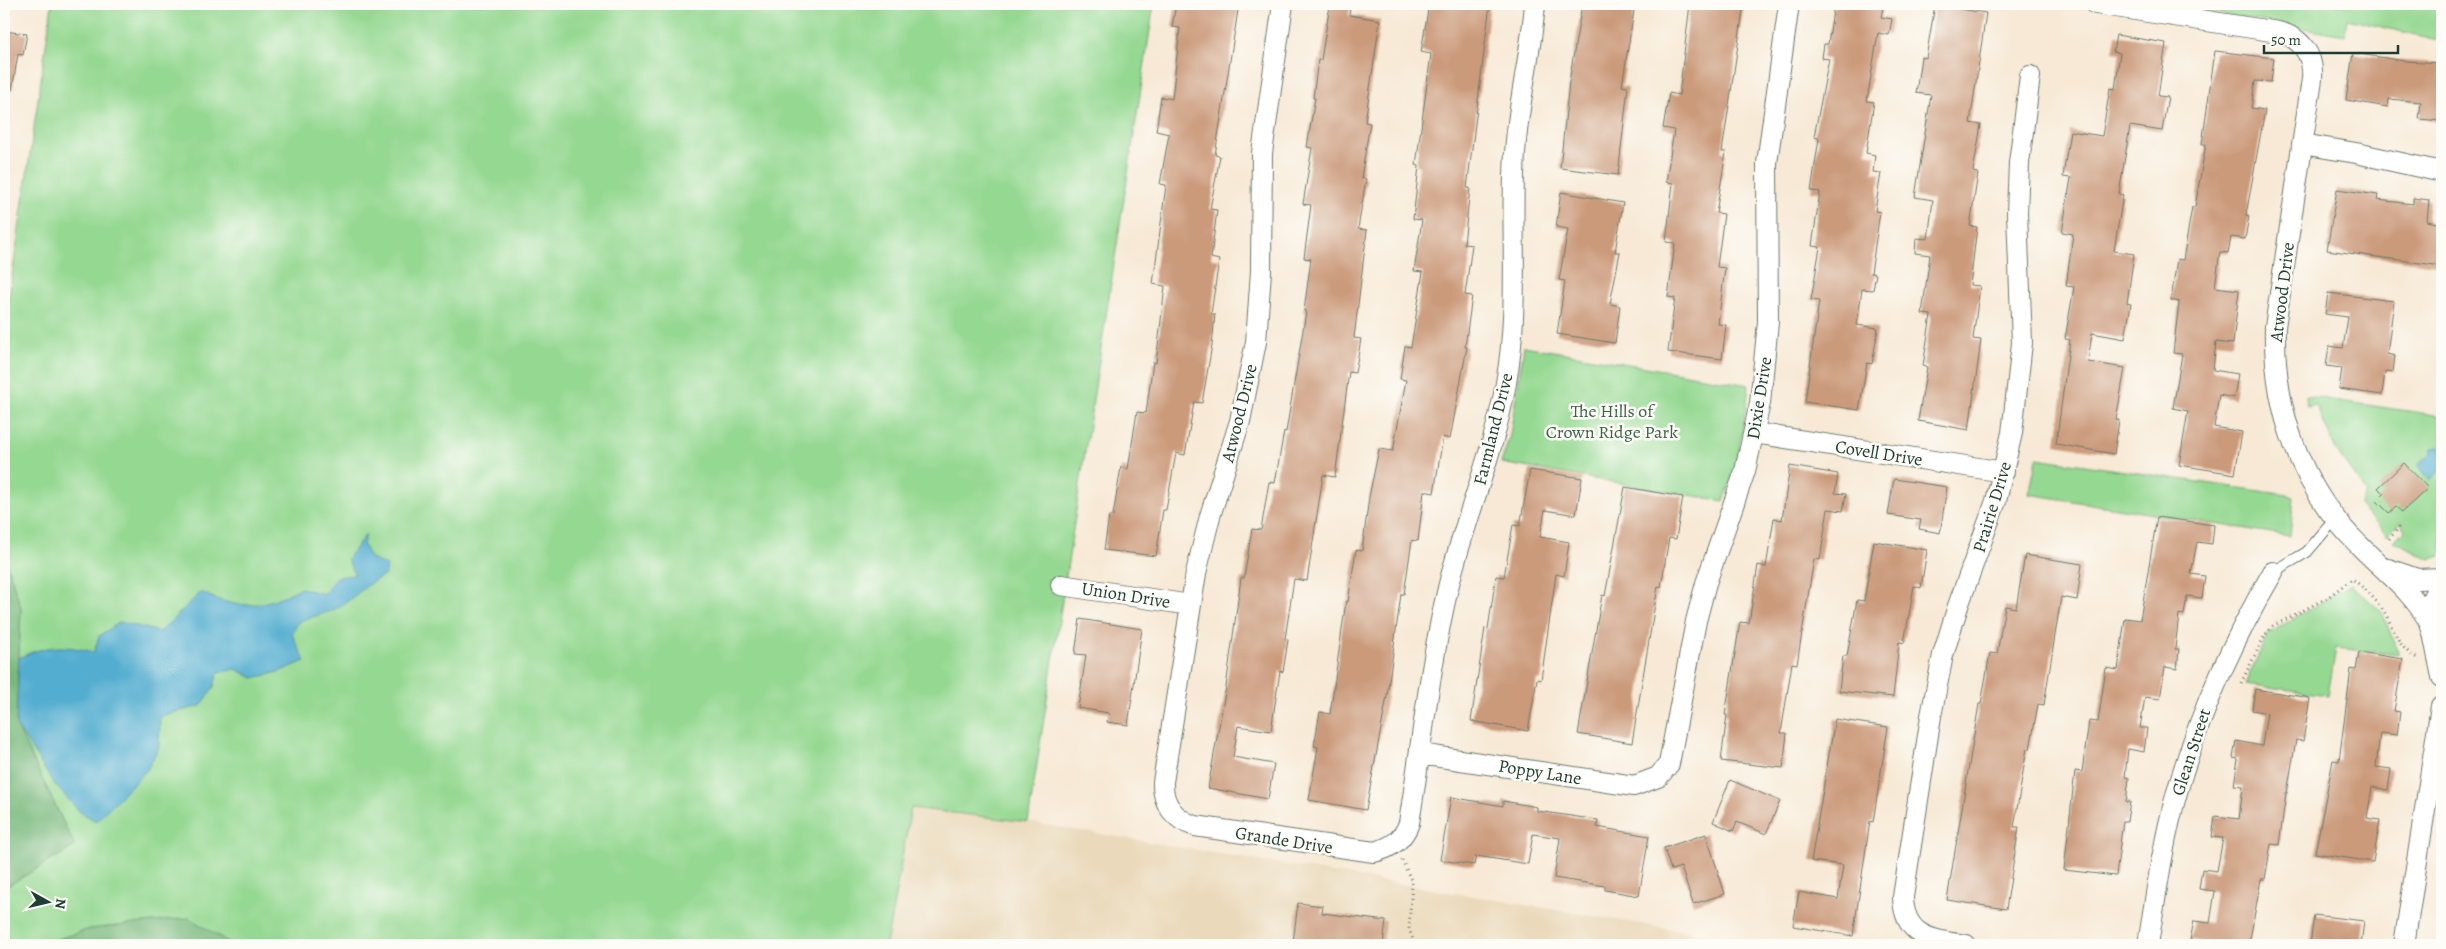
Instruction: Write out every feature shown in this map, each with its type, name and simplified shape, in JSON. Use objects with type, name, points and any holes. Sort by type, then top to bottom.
[{"type":"street","name":"Atwood Drive","points":[[1174,814],[1165,799],[1163,782],[1190,605],[1210,516],[1240,421],[1256,342],[1261,271],[1262,153],[1283,4]]},
{"type":"street","name":"Farmland Drive","points":[[1395,844],[1404,834],[1409,823],[1439,630],[1449,582],[1491,450],[1506,381],[1514,300],[1513,200],[1515,152],[1535,4]]},
{"type":"street","name":"Dixie Drive","points":[[1658,777],[1666,768],[1672,756],[1696,621],[1706,583],[1739,491],[1754,433],[1763,383],[1768,322],[1765,202],[1768,143],[1789,4]]},
{"type":"street","name":"Atwood Drive","points":[[2096,4],[2278,32],[2290,36],[2303,46],[2311,59],[2313,74],[2277,306],[2275,340],[2276,375],[2284,415],[2295,448],[2316,491],[2335,519],[2358,545],[2413,597],[2435,631]]},
{"type":"street","name":"Prairie Drive","points":[[1915,936],[1905,912],[1903,897],[1934,696],[1952,625],[1987,530],[2004,472],[2012,433],[2020,363],[2022,293],[2017,193],[2020,149],[2030,76]]},
{"type":"street","points":[[2302,144],[2356,153],[2442,172]]},
{"type":"street","name":"Covell Drive","points":[[1754,433],[2004,472]]},
{"type":"street","name":"Atwood Drive","points":[[2384,568],[2418,579],[2442,578]]},
{"type":"street","name":"Glean Street","points":[[2148,945],[2169,826],[2194,738],[2234,643],[2273,572]]},
{"type":"street","points":[[2441,670],[2430,604],[2434,592],[2442,583]]},
{"type":"street","name":"Union Drive","points":[[1061,585],[1190,605]]},
{"type":"street","points":[[2404,945],[2442,705],[2442,683]]},
{"type":"street","name":"Poppy Lane","points":[[1420,754],[1626,785],[1642,785],[1658,777]]},
{"type":"street","name":"Grande Drive","points":[[1174,814],[1181,820],[1195,826],[1366,852],[1384,850],[1395,844]]},
{"type":"street","points":[[1915,936],[1966,945]]},
{"type":"lane","points":[[2273,572],[2307,552],[2335,519]]},
{"type":"path","points":[[2389,539],[2401,525]]},
{"type":"path","points":[[2241,684],[2265,635],[2273,626],[2327,598],[2352,579],[2366,588],[2384,611],[2401,647],[2410,656],[2441,670]]},
{"type":"path","points":[[1395,844],[1412,882],[1409,929],[1415,945]]},
{"type":"shaded area","points":[[911,808],[1028,822],[1767,945],[886,945]]},
{"type":"green space","points":[[52,4],[1154,4],[1028,822],[911,808],[886,945],[233,945],[189,918],[90,929],[39,945],[4,945],[4,888],[75,846],[16,725],[21,608],[4,555],[4,331]]},
{"type":"green space","points":[[2158,4],[2442,4],[2442,41],[2347,19],[2345,35]]},
{"type":"green space","name":"The Hills of Crown Ridge Park","points":[[1524,346],[1749,385],[1737,458],[1724,501],[1501,463],[1510,435]]},
{"type":"green space","points":[[2306,396],[2442,416],[2442,556],[2430,559],[2394,541],[2405,530],[2400,523],[2387,535],[2359,505],[2366,493],[2337,452],[2316,405],[2307,407]]},
{"type":"green space","points":[[2037,458],[2294,496],[2290,536],[2029,494]]},
{"type":"green space","points":[[4,555],[21,608],[16,725],[75,846],[4,888]]},
{"type":"green space","points":[[2351,584],[2382,612],[2399,655],[2336,648],[2328,695],[2245,684],[2268,634]]},
{"type":"green space","points":[[189,918],[233,945],[39,945],[90,929]]},
{"type":"water","points":[[2439,447],[2442,449],[2442,469],[2430,480],[2417,464],[2432,453],[2433,448]]},
{"type":"water","points":[[366,534],[363,545],[371,559],[387,566],[385,575],[333,610],[299,621],[292,634],[305,661],[279,672],[253,678],[236,669],[218,673],[213,689],[201,706],[160,716],[159,747],[147,770],[96,821],[80,812],[54,784],[16,725],[19,658],[38,650],[56,647],[94,652],[99,636],[120,622],[160,632],[201,592],[239,605],[263,603],[301,588],[324,594],[336,577],[355,575],[347,559]]},
{"type":"building","points":[[1176,4],[1239,4],[1215,155],[1220,156],[1210,209],[1217,210],[1211,258],[1219,260],[1211,314],[1215,314],[1212,345],[1202,403],[1194,402],[1185,455],[1176,453],[1166,510],[1163,510],[1156,556],[1104,550],[1109,516],[1113,516],[1121,467],[1128,469],[1137,412],[1146,413],[1153,362],[1156,363],[1165,286],[1153,284],[1166,185],[1160,184],[1169,134],[1156,131],[1161,97],[1172,99],[1180,28],[1172,27]]},
{"type":"building","points":[[1429,4],[1490,4],[1467,188],[1470,188],[1464,244],[1472,245],[1465,295],[1472,296],[1465,347],[1467,347],[1450,439],[1443,437],[1434,493],[1424,491],[1418,541],[1412,540],[1404,594],[1401,594],[1387,696],[1366,810],[1309,800],[1318,747],[1314,746],[1320,712],[1330,714],[1346,601],[1348,602],[1356,550],[1362,551],[1369,497],[1379,449],[1393,451],[1406,380],[1400,379],[1405,346],[1411,347],[1423,272],[1414,271],[1422,220],[1413,219],[1419,166],[1416,165],[1431,54],[1421,52]]},
{"type":"building","points":[[1582,4],[1635,4],[1622,86],[1628,87],[1618,175],[1560,168],[1569,82]]},
{"type":"building","points":[[1690,4],[1744,4],[1722,152],[1726,152],[1716,213],[1724,214],[1717,267],[1725,268],[1718,324],[1726,325],[1722,359],[1668,352],[1675,298],[1668,297],[1675,243],[1666,242],[1673,183],[1666,182],[1674,130],[1663,128],[1669,93],[1679,95]]},
{"type":"building","points":[[1834,4],[1884,4],[1881,17],[1892,19],[1889,35],[1878,33],[1867,101],[1874,102],[1866,153],[1875,155],[1873,172],[1881,173],[1875,211],[1880,212],[1871,273],[1876,274],[1873,290],[1862,289],[1857,325],[1878,328],[1872,364],[1867,363],[1859,410],[1805,402],[1819,301],[1811,300],[1820,247],[1812,246],[1820,192],[1811,191],[1819,138],[1814,137],[1829,59],[1822,58],[1824,44],[1828,44]]},
{"type":"building","points":[[1330,5],[1350,8],[1349,15],[1380,20],[1365,122],[1370,123],[1361,178],[1366,179],[1358,229],[1367,230],[1354,338],[1361,339],[1355,373],[1349,372],[1335,477],[1323,475],[1307,581],[1294,579],[1285,639],[1288,640],[1283,672],[1280,671],[1271,731],[1238,726],[1233,757],[1274,764],[1268,799],[1208,788],[1226,687],[1241,578],[1244,578],[1252,529],[1261,530],[1269,482],[1275,483],[1284,431],[1286,432],[1306,312],[1304,311],[1311,259],[1304,258],[1311,205],[1303,204],[1312,148],[1307,147],[1315,98],[1313,98],[1318,60],[1321,60]]},
{"type":"building","points":[[1935,5],[1986,13],[1970,123],[1981,125],[1973,172],[1978,173],[1970,226],[1977,227],[1970,285],[1980,286],[1973,339],[1981,340],[1969,430],[1918,421],[1927,367],[1923,366],[1931,315],[1922,314],[1930,255],[1915,253],[1916,238],[1928,239],[1933,200],[1915,197],[1931,95],[1916,93],[1921,57],[1926,58]]},
{"type":"building","points":[[4,31],[27,34],[23,55],[18,54],[12,90],[4,89]]},
{"type":"building","points":[[2116,35],[2166,43],[2158,96],[2168,97],[2162,131],[2130,126],[2119,194],[2123,195],[2114,251],[2134,254],[2127,303],[2131,304],[2125,339],[2092,333],[2088,362],[2125,368],[2116,420],[2119,420],[2114,454],[2056,444],[2070,340],[2065,339],[2074,287],[2066,286],[2073,234],[2062,232],[2071,178],[2063,177],[2070,131],[2102,136],[2110,88],[2115,89],[2120,53],[2113,52]]},
{"type":"building","points":[[2215,51],[2274,58],[2271,82],[2255,81],[2251,108],[2265,110],[2246,215],[2249,216],[2245,239],[2231,237],[2228,253],[2220,252],[2215,287],[2239,290],[2233,344],[2216,342],[2213,370],[2238,374],[2234,398],[2219,395],[2214,427],[2242,432],[2235,474],[2179,465],[2188,411],[2173,408],[2182,354],[2173,353],[2179,302],[2171,300],[2177,259],[2183,260],[2192,207],[2195,207],[2206,144],[2202,144]]},
{"type":"building","points":[[2353,53],[2405,61],[2442,63],[2441,121],[2419,119],[2421,102],[2389,99],[2388,107],[2346,100]]},
{"type":"building","points":[[2337,189],[2378,195],[2377,200],[2413,204],[2413,198],[2429,200],[2427,221],[2442,224],[2442,266],[2327,250]]},
{"type":"building","points":[[1561,192],[1623,203],[1615,252],[1620,252],[1610,304],[1620,306],[1615,343],[1557,334],[1565,281],[1559,280],[1568,229],[1556,227]]},
{"type":"building","points":[[2328,293],[2394,301],[2387,354],[2395,356],[2393,372],[2385,371],[2382,395],[2339,389],[2342,368],[2326,366],[2329,346],[2343,348],[2348,317],[2325,314]]},
{"type":"building","points":[[2404,463],[2428,488],[2402,512],[2396,507],[2389,513],[2377,501],[2384,494],[2378,488]]},
{"type":"building","points":[[1790,466],[1838,474],[1835,493],[1846,494],[1843,511],[1828,509],[1820,560],[1814,559],[1797,664],[1792,663],[1781,733],[1787,733],[1783,768],[1721,761],[1727,715],[1725,715],[1740,622],[1749,623],[1758,565],[1766,567],[1774,518],[1782,520]]},
{"type":"building","points":[[1530,470],[1582,478],[1576,515],[1545,510],[1540,537],[1569,542],[1564,576],[1556,574],[1541,680],[1537,679],[1528,731],[1471,721],[1485,628],[1488,629],[1496,576],[1504,577],[1513,525],[1520,526]]},
{"type":"building","points":[[1894,479],[1947,487],[1940,533],[1919,529],[1921,520],[1888,515]]},
{"type":"building","points":[[1625,487],[1683,497],[1676,539],[1669,538],[1661,587],[1658,586],[1632,743],[1578,734],[1602,595],[1605,596]]},
{"type":"building","points":[[2157,517],[2214,525],[2212,544],[2197,542],[2191,574],[2205,576],[2202,598],[2187,596],[2184,615],[2179,614],[2175,649],[2179,649],[2177,669],[2165,667],[2160,699],[2145,697],[2140,728],[2147,728],[2144,752],[2128,749],[2125,777],[2129,778],[2126,802],[2130,802],[2127,821],[2123,821],[2116,876],[2064,870],[2075,771],[2082,772],[2089,721],[2098,722],[2106,668],[2118,670],[2125,618],[2140,620]]},
{"type":"building","points":[[1874,541],[1927,550],[1921,588],[1914,586],[1904,643],[1899,642],[1893,697],[1839,691],[1843,656],[1847,656],[1857,600],[1864,601]]},
{"type":"building","points":[[2025,555],[2082,564],[2077,600],[2061,597],[2044,705],[2038,704],[2030,749],[2027,748],[2014,827],[2019,827],[2006,909],[1947,900],[1979,704],[1981,704],[1990,653],[1997,654],[2005,606],[2016,608]]},
{"type":"building","points":[[1080,619],[1142,629],[1128,725],[1107,722],[1109,713],[1078,708],[1086,655],[1075,654]]},
{"type":"building","points":[[2359,652],[2403,659],[2394,711],[2400,712],[2397,735],[2380,733],[2376,767],[2391,769],[2388,790],[2372,787],[2367,818],[2380,820],[2373,862],[2315,853],[2333,760],[2339,761],[2351,669],[2356,670]]},
{"type":"building","points":[[2255,689],[2310,698],[2303,741],[2296,740],[2279,845],[2271,844],[2265,879],[2261,879],[2249,945],[2221,945],[2190,940],[2194,921],[2210,923],[2215,891],[2199,889],[2202,869],[2217,871],[2223,838],[2212,837],[2215,816],[2239,819],[2243,786],[2234,785],[2238,759],[2233,758],[2236,741],[2262,746],[2267,713],[2252,710]]},
{"type":"building","points":[[1835,719],[1888,727],[1873,822],[1870,821],[1853,936],[1793,926],[1799,892],[1838,899],[1843,865],[1811,861]]},
{"type":"building","points":[[1730,780],[1780,801],[1766,834],[1737,822],[1733,831],[1713,822]]},
{"type":"building","points":[[1451,797],[1503,806],[1503,801],[1537,807],[1537,811],[1598,820],[1597,827],[1649,836],[1639,896],[1605,890],[1605,886],[1554,878],[1560,838],[1533,834],[1528,864],[1476,856],[1474,865],[1440,860]]},
{"type":"building","points":[[1706,834],[1725,894],[1693,904],[1681,867],[1671,870],[1664,848]]},
{"type":"building","points":[[1298,903],[1323,906],[1322,913],[1386,921],[1383,945],[1315,945],[1293,942]]},
{"type":"building","points":[[2314,915],[2364,921],[2361,945],[2310,945]]}]
